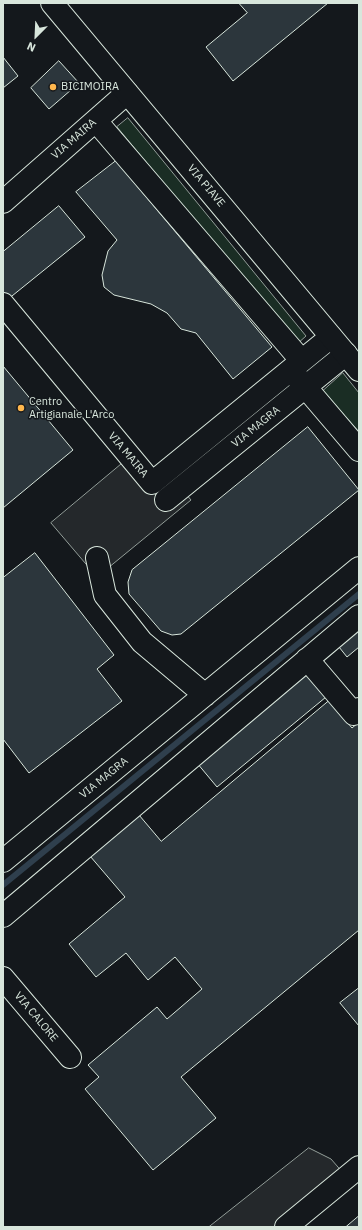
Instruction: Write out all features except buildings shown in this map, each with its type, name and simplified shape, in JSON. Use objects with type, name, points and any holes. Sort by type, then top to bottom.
[{"type":"street","name":"VIA PIAVE","points":[[52,3],[353,362]]},
{"type":"street","name":"VIA MAIRA","points":[[3,202],[127,93]]},
{"type":"street","points":[[96,121],[296,365],[305,387],[359,450]]},
{"type":"street","name":"VIA MAIRA","points":[[3,304],[152,483],[331,337]]},
{"type":"street","name":"VIA MAGRA","points":[[166,500],[305,387],[353,362]]},
{"type":"street","points":[[97,558],[105,595],[142,642],[205,695]]},
{"type":"street","name":"VIA MAGRA","points":[[3,861],[359,568]]},
{"type":"street","points":[[3,916],[359,616]]},
{"type":"street","points":[[307,660],[354,714],[359,709]]},
{"type":"street","name":"VIA CALORE","points":[[3,978],[70,1057]]},
{"type":"street","points":[[286,1227],[359,1167]]},
{"type":"green space","points":[[128,118],[306,336],[297,344],[117,127]]},
{"type":"green space","points":[[343,373],[359,393],[359,432],[323,391]]},
{"type":"shaded area","points":[[130,457],[152,483],[167,471],[191,500],[97,577],[51,523]]},
{"type":"shaded area","points":[[309,1148],[331,1159],[351,1182],[297,1227],[209,1227]]},
{"type":"waterway","points":[[3,885],[359,594]]},
{"type":"place","name":"BICIMOIRA","points":[[53,87]]},
{"type":"place","name":"Centro Artigianale L'Arco","points":[[21,408]]}]
